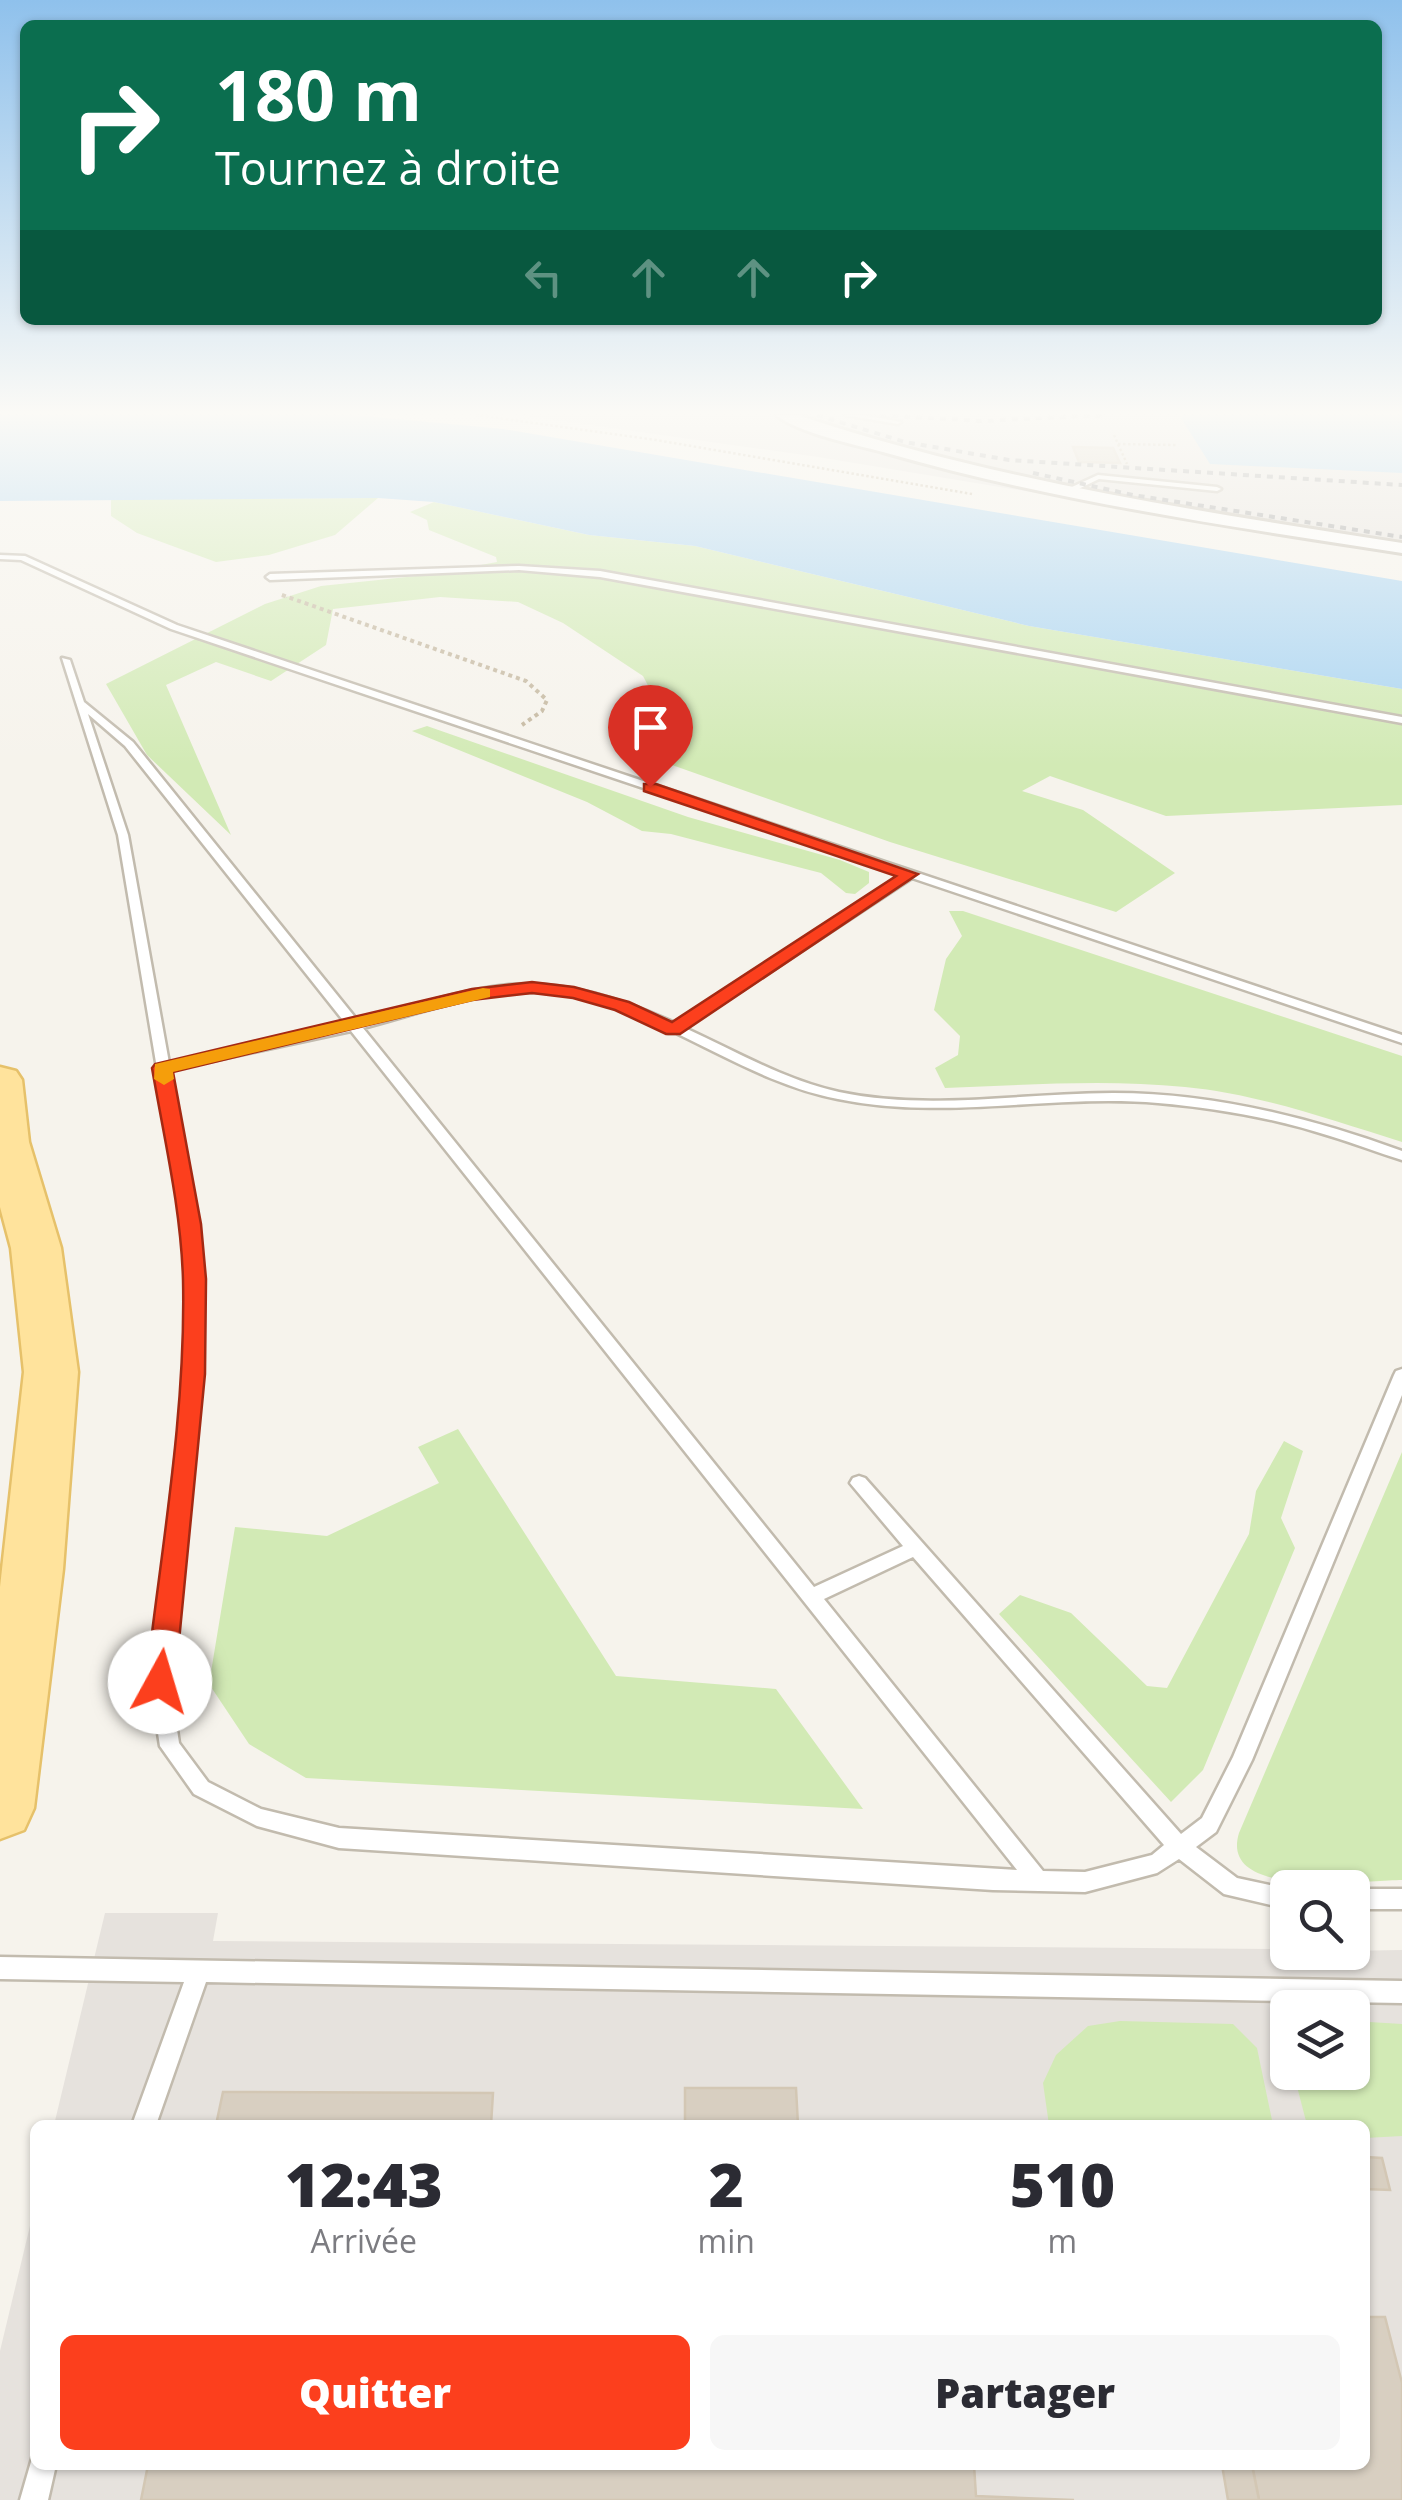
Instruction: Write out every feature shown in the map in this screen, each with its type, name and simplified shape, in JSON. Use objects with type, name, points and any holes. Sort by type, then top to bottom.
[{"type":"main road","points":[[0,1080],[6,1142],[36,1248],[52,1372],[33,1569],[0,1808]]},
{"type":"street","points":[[1304,532],[1402,548]]},
{"type":"lane","points":[[0,557],[22,558],[174,627],[1402,1039]]},
{"type":"lane","points":[[270,577],[520,568],[600,574],[1402,720]]},
{"type":"lane","points":[[65,660],[124,835],[190,1224],[193,1374],[160,1682],[170,1746],[201,1788],[257,1817],[339,1838],[1038,1881],[1085,1882],[1157,1863],[1209,1824],[1242,1760],[1402,1374]]},
{"type":"lane","points":[[82,704],[129,744],[1038,1881]]},
{"type":"lane","points":[[673,1030],[909,874]]},
{"type":"lane","points":[[162,1068],[354,1026],[472,994],[532,988],[574,993],[622,1006],[787,1081],[837,1095],[888,1102],[1116,1097],[1196,1101],[1273,1114],[1402,1156]]},
{"type":"lane","points":[[859,1483],[1178,1847],[1232,1887],[1270,1894]]},
{"type":"lane","points":[[810,1598],[916,1548]]},
{"type":"lane","points":[[1370,1899],[1402,1900]]},
{"type":"lane","points":[[0,1968],[1402,1992]]},
{"type":"lane","points":[[146,2120],[200,1971]]},
{"type":"lane","points":[[34,2500],[42,2470]]},
{"type":"path","points":[[269,590],[506,673],[542,690],[546,700],[542,711],[502,737]]},
{"type":"shaded area","points":[[1272,532],[1402,532],[1402,553]]},
{"type":"shaded area","points":[[105,1913],[218,1913],[213,1941],[1270,1949],[1270,1970],[1370,1970],[1370,1951],[1402,1950],[1402,2500],[0,2500],[0,2351],[30,2226],[30,2470],[1370,2470],[1370,2120],[55,2120]]},
{"type":"green space","points":[[339,532],[269,555],[216,562],[137,533]]},
{"type":"green space","points":[[433,532],[573,532],[695,546],[1029,626],[1402,689],[1402,805],[1166,816],[1050,776],[1022,791],[1083,810],[1175,873],[1116,912],[890,842],[638,753],[621,738],[656,701],[643,676],[563,623],[518,602],[440,597],[333,609],[326,645],[271,681],[216,662],[166,685],[231,835],[147,755],[106,684],[265,604],[321,586],[426,575],[497,562],[496,557]]},
{"type":"green space","points":[[427,726],[688,817],[840,860],[869,872],[869,883],[855,894],[846,893],[821,873],[671,834],[642,831],[587,802],[412,731]]},
{"type":"green space","points":[[949,911],[963,911],[1402,1056],[1402,1142],[1213,1090],[1095,1083],[945,1088],[935,1068],[958,1055],[960,1036],[934,1010],[946,959],[962,936]]},
{"type":"green space","points":[[458,1429],[616,1676],[776,1689],[863,1809],[306,1778],[249,1744],[209,1684],[235,1527],[327,1536],[439,1483],[418,1447]]},
{"type":"green space","points":[[1284,1441],[1303,1451],[1281,1518],[1295,1548],[1203,1770],[1171,1802],[999,1614],[1020,1595],[1071,1613],[1147,1686],[1167,1688],[1249,1534],[1256,1491]]},
{"type":"green space","points":[[1402,1452],[1402,1880],[1370,1881],[1370,1870],[1270,1870],[1270,1877],[1250,1869],[1238,1855],[1239,1833]]},
{"type":"green space","points":[[1120,2021],[1233,2024],[1257,2048],[1272,2120],[1048,2120],[1043,2083],[1056,2055],[1088,2026]]},
{"type":"green space","points":[[1370,2022],[1402,2024],[1402,2136],[1370,2138],[1370,2120],[1306,2120],[1298,2090],[1370,2090]]},
{"type":"water","points":[[573,532],[1110,532],[1402,581],[1402,689],[1029,626],[695,546]]},
{"type":"building","points":[[685,2088],[796,2088],[798,2120],[685,2120]]},
{"type":"building","points":[[223,2092],[493,2093],[491,2120],[217,2120]]},
{"type":"building","points":[[1370,2157],[1382,2158],[1390,2190],[1370,2189]]},
{"type":"building","points":[[1370,2317],[1385,2317],[1402,2383],[1402,2500],[1259,2500],[1253,2470],[1370,2470]]},
{"type":"building","points":[[147,2470],[974,2470],[976,2496],[1074,2500],[141,2500]]},
{"type":"building","points":[[1223,2470],[1253,2470],[1259,2500],[1228,2500]]},
{"type":"railway","points":[[1368,532],[1402,537]]},
{"type":"slow traffic","points":[[164,1079],[162,1068],[483,993]]},
{"type":"route","points":[[160,1682],[193,1374],[194,1279],[190,1224],[162,1068],[354,1026],[472,994],[532,988],[574,993],[622,1006],[673,1030],[909,874],[650,787]]}]
